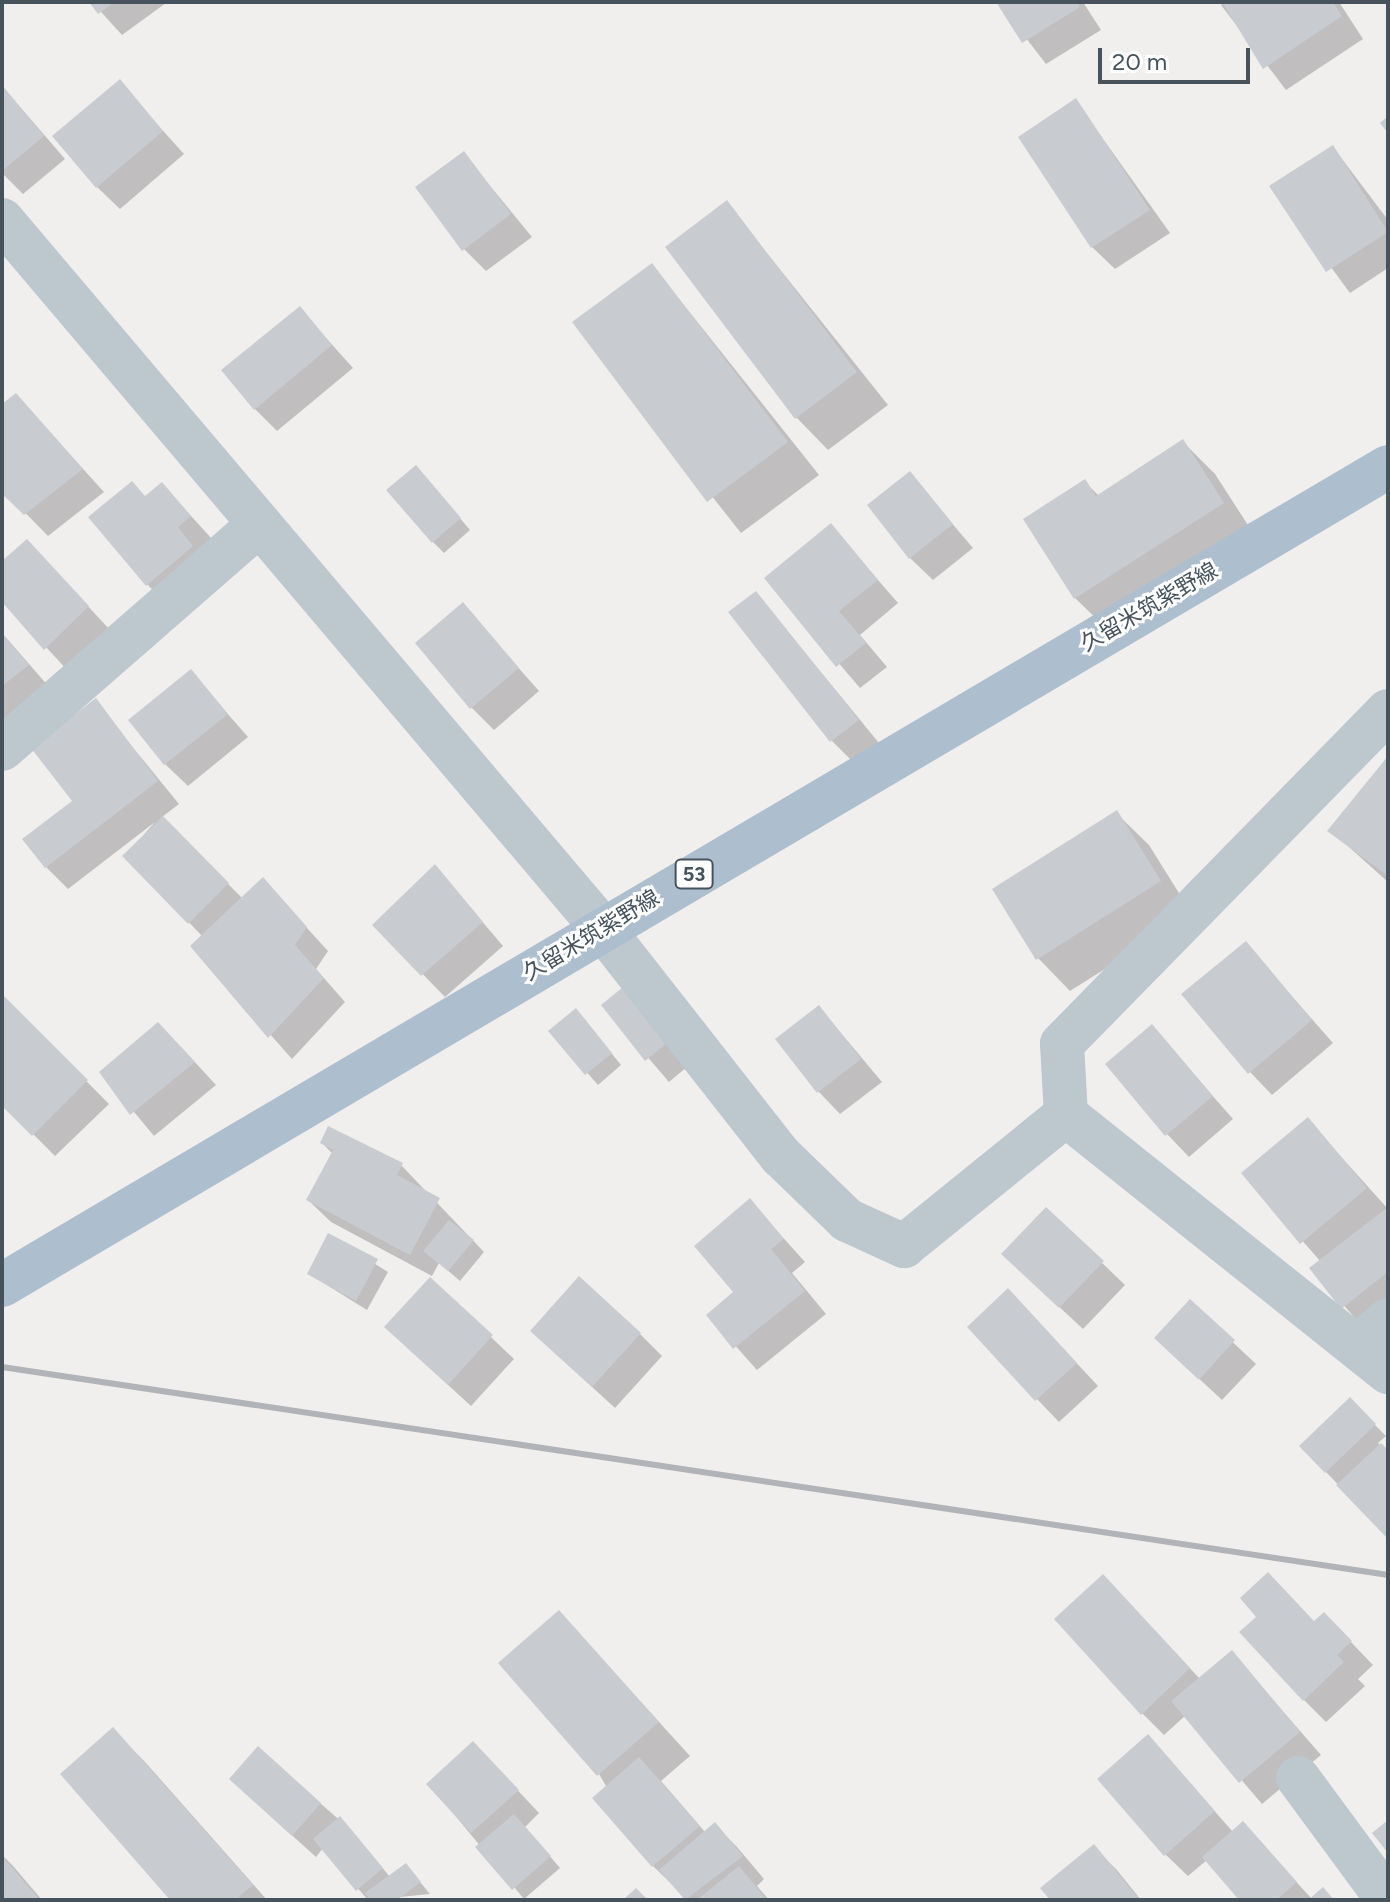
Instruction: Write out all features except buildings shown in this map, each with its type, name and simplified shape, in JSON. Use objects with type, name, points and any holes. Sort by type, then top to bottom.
[{"type":"main road","name":"久留米筑紫野線","points":[[2,1285],[602,928],[1388,467]]},
{"type":"street","points":[[2,220],[602,928],[781,1156],[847,1220],[904,1246],[1066,1115]]},
{"type":"street","points":[[2,749],[260,524]]},
{"type":"street","points":[[1066,1115],[1062,1044],[1388,711]]},
{"type":"street","points":[[1066,1115],[1378,1346]]},
{"type":"street","points":[[1298,1778],[1388,1900]]},
{"type":"railway","points":[[2,1367],[1388,1575]]}]
